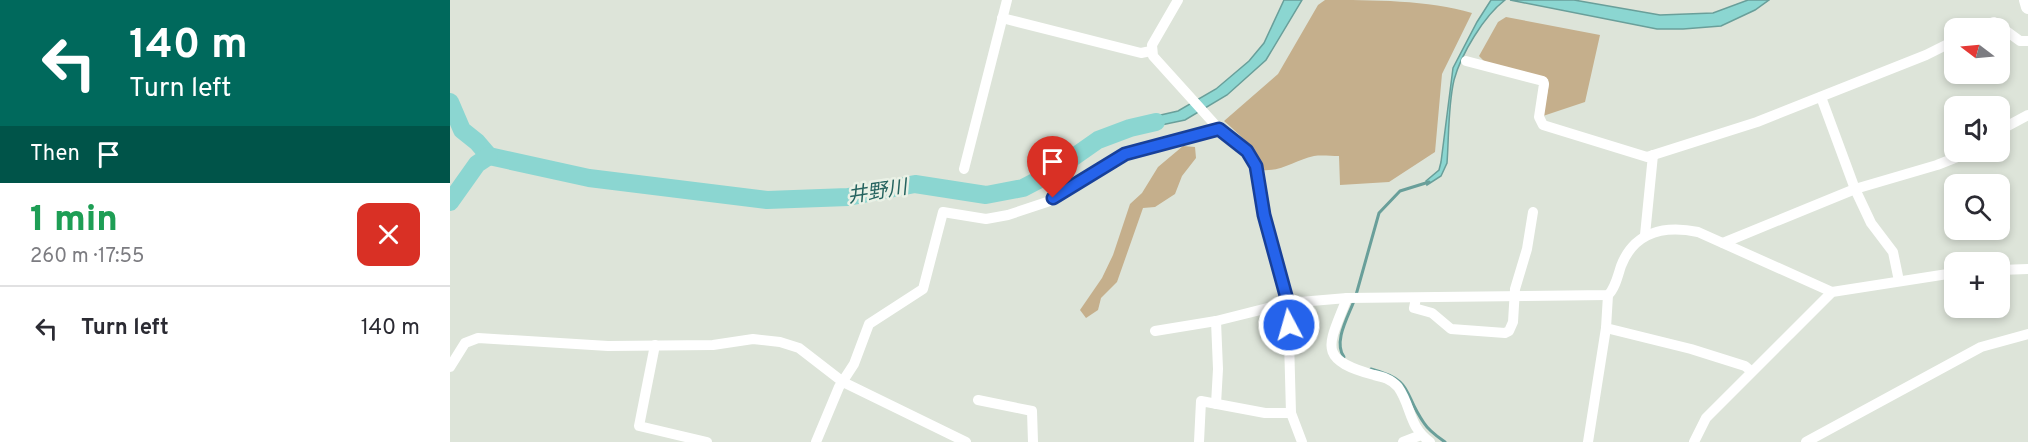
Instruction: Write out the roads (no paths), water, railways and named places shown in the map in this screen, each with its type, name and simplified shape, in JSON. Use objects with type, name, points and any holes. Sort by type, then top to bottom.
[{"type":"main road","points":[[2026,0],[2028,6]]},
{"type":"street","points":[[964,169],[1007,0]]},
{"type":"street","points":[[1178,0],[1155,39],[1152,51],[1156,61],[1219,129],[1247,151],[1256,166],[1264,215],[1288,303],[1291,413],[1302,442]]},
{"type":"street","points":[[1002,18],[1141,53],[1152,51]]},
{"type":"street","points":[[2010,34],[2020,41],[2028,41]]},
{"type":"street","points":[[1468,57],[1542,81],[1544,84],[1539,119],[1548,127],[1642,157],[1757,122],[1926,55],[1944,45]]},
{"type":"street","points":[[1821,97],[1855,189],[1871,223],[1893,252],[1899,281]]},
{"type":"street","points":[[2010,125],[2028,115]]},
{"type":"street","points":[[816,442],[843,382],[854,364],[869,324],[923,289],[943,212],[986,219],[1008,216],[1047,202],[1125,154],[1219,129]]},
{"type":"street","points":[[1645,235],[1653,155]]},
{"type":"street","points":[[1723,243],[1855,189],[1945,162]]},
{"type":"street","points":[[1416,298],[1414,308],[1432,313],[1451,329],[1505,333],[1509,331],[1513,322],[1515,295],[1533,212]]},
{"type":"street","points":[[1588,442],[1606,328],[1608,295],[1632,245],[1645,235],[1688,230],[1723,243],[1832,292],[1944,274]]},
{"type":"street","points":[[2010,269],[2028,268]]},
{"type":"street","points":[[1694,442],[1706,418],[1832,292]]},
{"type":"street","points":[[1155,331],[1216,321],[1288,303],[1349,298],[1608,295]]},
{"type":"street","points":[[1349,298],[1332,338],[1334,354],[1347,368],[1392,382],[1401,393],[1420,435],[1430,442]]},
{"type":"street","points":[[1216,321],[1218,369],[1216,404]]},
{"type":"street","points":[[1606,328],[1691,349],[1745,366],[1751,371]]},
{"type":"street","points":[[1806,442],[1981,347],[2028,334]]},
{"type":"street","points":[[450,367],[465,343],[478,338],[599,346],[713,345],[753,339],[780,342],[799,348],[843,382],[966,442]]},
{"type":"street","points":[[655,345],[639,426],[681,439],[707,442]]},
{"type":"street","points":[[978,400],[1032,411],[1033,442]]},
{"type":"street","points":[[1199,442],[1201,401],[1265,413],[1291,413]]},
{"type":"street","points":[[1403,442],[1420,435]]},
{"type":"water","points":[[1284,0],[1302,0],[1266,60],[1227,95],[1185,120],[1133,131],[1130,122],[1178,111],[1216,89],[1249,61],[1264,43]]},
{"type":"water","points":[[1491,0],[1505,0],[1481,25],[1457,70],[1451,100],[1447,163],[1441,176],[1427,185],[1426,181],[1439,170],[1441,162],[1453,68]]},
{"type":"water","points":[[1510,0],[1574,0],[1660,15],[1713,13],[1748,0],[1769,0],[1755,10],[1721,26],[1657,29]]},
{"type":"waterway","points":[[450,102],[462,130],[489,156]]},
{"type":"waterway","name":"井野川","points":[[489,156],[589,178],[767,200],[848,197],[915,184],[986,195],[1023,188],[1048,175],[1098,140],[1130,128],[1156,122]]},
{"type":"waterway","name":"井野川","points":[[450,202],[477,164],[489,156]]},
{"type":"waterway","points":[[1356,295],[1379,213],[1400,191],[1429,182]]},
{"type":"waterway","points":[[1344,357],[1341,351],[1341,337],[1354,301]]},
{"type":"waterway","points":[[1371,369],[1385,373],[1401,383],[1426,426],[1445,442]]}]
